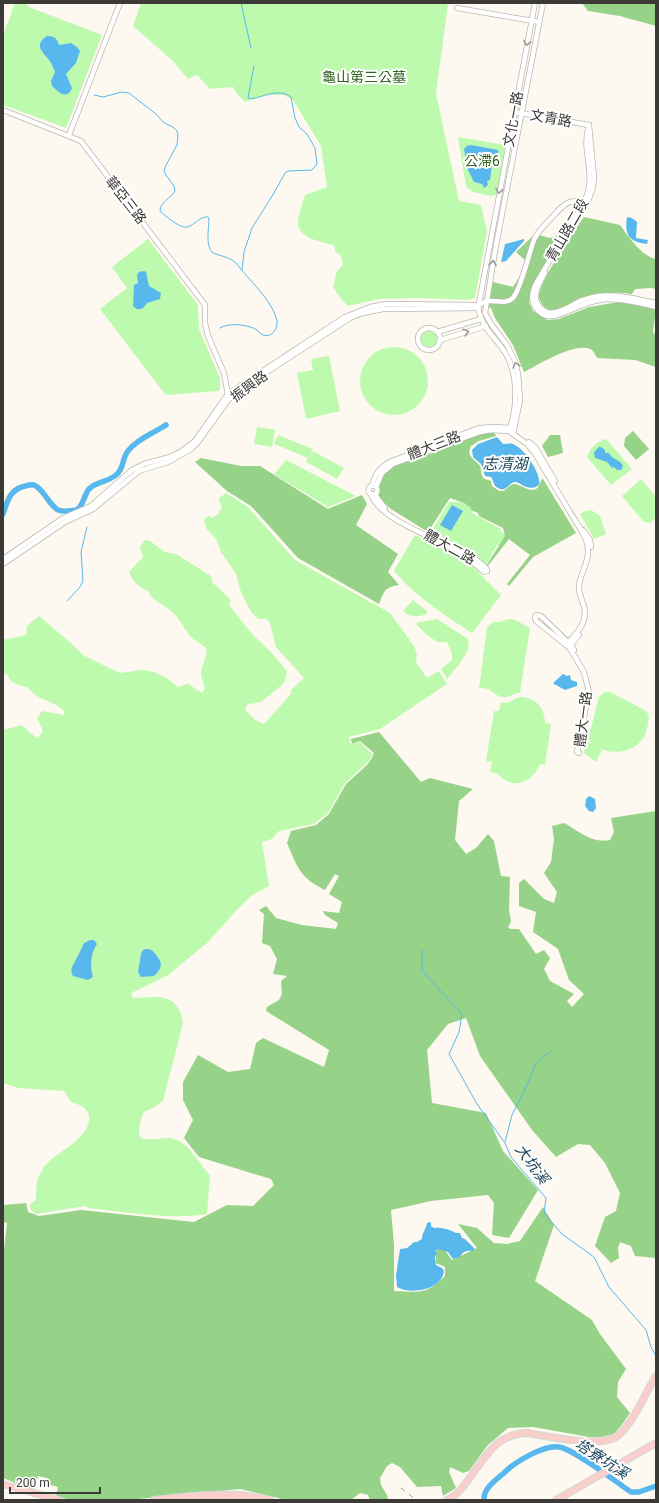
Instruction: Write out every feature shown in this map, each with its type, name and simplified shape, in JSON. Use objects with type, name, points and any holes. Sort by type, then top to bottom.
[{"type":"main road","points":[[447,1500],[462,1488],[476,1472],[489,1450],[510,1435],[526,1433],[592,1442],[615,1438],[628,1424],[656,1376]]},
{"type":"main road","points":[[454,1500],[463,1493],[492,1453],[502,1443],[510,1439],[523,1435],[593,1446],[599,1446],[616,1441],[629,1428],[656,1382]]},
{"type":"main road","points":[[562,1500],[609,1470],[656,1443]]},
{"type":"main road","points":[[556,1500],[616,1470],[656,1447]]},
{"type":"main road","points":[[3,1485],[45,1500]]},
{"type":"main road","points":[[3,1485],[59,1500]]},
{"type":"main road","points":[[154,1500],[238,1494],[270,1500]]},
{"type":"main road","points":[[199,1500],[239,1498],[254,1500]]},
{"type":"street","points":[[69,135],[120,3]]},
{"type":"street","name":"文化一路","points":[[478,307],[535,3]]},
{"type":"street","name":"文化一路","points":[[486,302],[543,3]]},
{"type":"street","points":[[457,8],[539,22]]},
{"type":"street","name":"華亞三路","points":[[3,110],[81,141],[205,304],[206,329],[212,348],[224,373],[229,397]]},
{"type":"street","name":"文青路","points":[[514,112],[589,125]]},
{"type":"street","name":"青山路二段","points":[[589,125],[594,182],[590,197],[583,206],[533,289],[532,299],[537,310],[546,316],[556,316],[594,301],[607,299],[621,300],[656,307]]},
{"type":"street","points":[[511,431],[516,392],[513,375],[503,349],[485,326],[481,319],[478,307],[486,302],[508,301],[513,297],[518,288],[532,245],[538,234],[566,203],[576,201],[583,206]]},
{"type":"street","name":"青山路二段","points":[[583,206],[546,270],[537,289],[536,298],[540,308],[550,313],[556,313],[582,300],[609,295],[656,303]]},
{"type":"street","points":[[486,302],[485,313],[490,324],[507,345],[515,361],[518,374],[520,400],[511,431]]},
{"type":"street","name":"振興路","points":[[3,564],[65,522],[93,509],[139,471],[177,458],[193,445],[229,397],[337,326],[363,313],[383,309],[478,307]]},
{"type":"street","points":[[437,332],[481,319]]},
{"type":"street","points":[[440,340],[490,324]]},
{"type":"street","points":[[428,328],[435,329],[437,332],[440,340],[437,347],[430,350],[423,349],[418,343],[418,336],[422,330],[428,328]]},
{"type":"street","name":"體大三路","points":[[374,486],[378,470],[392,461],[479,428],[494,427],[511,431]]},
{"type":"street","points":[[511,431],[528,441],[534,447],[590,540],[590,561],[582,580],[581,587],[588,613],[587,620],[584,629],[568,645]]},
{"type":"street","name":"振興路","points":[[3,559],[63,518],[90,506],[132,470],[144,464],[170,457],[193,445]]},
{"type":"street","points":[[374,486],[377,492],[373,494],[368,489],[374,486]]},
{"type":"street","name":"體大二路","points":[[373,494],[389,511],[411,525],[463,550],[486,568],[487,571],[484,572],[470,558],[459,551],[425,536],[401,522],[378,505],[373,494]]},
{"type":"street","points":[[536,615],[541,616],[568,645],[536,621],[536,615]]},
{"type":"street","name":"體大一路","points":[[568,645],[586,672],[592,693],[579,753],[577,752],[589,692],[584,672],[568,645]]},
{"type":"green space","points":[[15,3],[25,3],[29,7],[102,35],[66,128],[3,105],[3,35]]},
{"type":"green space","name":"龜山第三公墓","points":[[141,3],[448,3],[436,94],[459,201],[481,205],[487,231],[475,298],[468,300],[419,298],[379,299],[348,306],[340,298],[333,287],[337,271],[343,265],[341,256],[335,251],[334,245],[312,239],[306,236],[299,228],[299,216],[305,195],[327,187],[321,146],[293,100],[284,95],[267,95],[245,102],[237,94],[233,87],[210,89],[197,75],[188,79],[173,61],[133,26]]},
{"type":"green space","points":[[582,3],[656,3],[656,26],[620,16],[588,11]]},
{"type":"green space","name":"公滯6","points":[[458,137],[505,145],[497,194],[493,196],[468,189],[466,186]]},
{"type":"green space","points":[[584,217],[620,225],[631,240],[641,250],[656,259],[656,289],[635,289],[632,294],[611,293],[596,295],[575,301],[556,311],[545,308],[539,297],[540,290],[557,257]]},
{"type":"green space","points":[[535,234],[550,238],[563,234],[531,289],[529,302],[533,311],[547,320],[559,319],[589,307],[613,303],[627,302],[656,309],[653,332],[656,335],[656,367],[635,360],[597,358],[592,350],[577,348],[548,359],[524,372],[513,345],[495,318],[491,308],[488,307],[493,282],[513,287],[528,263],[516,252]]},
{"type":"green space","points":[[148,239],[198,305],[199,329],[220,378],[220,390],[218,391],[167,395],[164,393],[100,309],[127,288],[112,267]]},
{"type":"green space","points":[[429,331],[435,333],[437,339],[435,345],[429,347],[423,345],[421,339],[423,333]]},
{"type":"green space","points":[[394,347],[407,350],[418,357],[425,368],[428,381],[425,394],[418,405],[407,412],[394,415],[381,412],[370,405],[363,394],[360,381],[363,368],[370,357],[381,350]]},
{"type":"green space","points":[[329,356],[340,411],[306,419],[297,373],[313,370],[311,359]]},
{"type":"green space","points":[[257,427],[275,430],[272,447],[254,444]]},
{"type":"green space","points":[[633,431],[649,449],[636,460],[624,446],[625,438]]},
{"type":"green space","points":[[494,432],[496,436],[479,441],[471,446],[469,453],[480,466],[483,478],[491,481],[492,486],[500,491],[505,490],[514,484],[529,490],[533,490],[539,486],[541,480],[543,479],[576,533],[533,557],[509,586],[507,584],[530,555],[509,539],[487,567],[486,566],[505,536],[503,528],[479,516],[478,513],[471,510],[471,508],[464,503],[450,498],[428,532],[391,509],[379,498],[378,492],[380,477],[392,467],[430,454],[469,438]]},
{"type":"green space","points":[[278,435],[313,449],[309,457],[313,451],[344,468],[337,479],[306,462],[308,458],[274,444]]},
{"type":"green space","points":[[550,435],[560,435],[563,453],[548,457],[542,446]]},
{"type":"green space","points":[[606,439],[632,469],[611,485],[587,457],[594,445]]},
{"type":"green space","points":[[201,458],[241,466],[260,466],[328,509],[362,495],[367,504],[356,525],[398,554],[388,572],[399,585],[387,589],[379,604],[298,558],[251,506],[227,491],[195,462]]},
{"type":"green space","points":[[286,460],[356,496],[328,507],[274,474]]},
{"type":"green space","points":[[641,479],[656,497],[656,518],[650,523],[644,522],[622,496]]},
{"type":"green space","points":[[226,493],[248,507],[295,560],[390,613],[414,646],[417,655],[416,662],[427,678],[439,671],[447,684],[380,729],[349,737],[351,745],[360,742],[373,755],[366,764],[345,783],[328,813],[314,824],[279,831],[272,839],[262,842],[269,886],[251,896],[208,942],[168,975],[131,993],[133,998],[165,998],[170,1000],[178,1007],[183,1023],[163,1101],[144,1112],[140,1122],[139,1132],[141,1138],[145,1139],[176,1139],[192,1152],[210,1175],[207,1214],[193,1216],[163,1216],[88,1208],[85,1206],[36,1214],[31,1210],[30,1204],[36,1200],[37,1181],[39,1176],[52,1159],[74,1143],[84,1132],[89,1121],[89,1116],[84,1108],[71,1102],[64,1091],[18,1088],[3,1083],[3,730],[21,725],[38,738],[43,731],[37,718],[42,711],[64,715],[64,711],[55,704],[37,696],[28,688],[11,681],[8,675],[3,673],[3,640],[26,635],[27,626],[39,616],[83,655],[111,669],[120,673],[142,670],[154,672],[165,677],[178,687],[188,684],[202,693],[205,688],[202,681],[201,671],[207,649],[190,636],[180,620],[168,608],[150,595],[148,591],[136,584],[129,572],[143,557],[140,547],[145,540],[150,541],[165,552],[176,554],[211,576],[212,582],[231,600],[229,605],[252,634],[271,652],[287,671],[284,683],[261,702],[248,704],[245,709],[255,720],[264,724],[291,694],[291,690],[304,678],[276,647],[270,623],[267,619],[258,619],[251,612],[241,592],[236,574],[221,552],[216,539],[206,528],[204,519],[208,516],[213,518],[219,513],[222,507],[218,499]]},
{"type":"green space","points":[[449,502],[459,502],[465,504],[471,508],[473,511],[472,513],[501,529],[500,531],[506,535],[500,546],[497,545],[486,565],[471,551],[431,532]]},
{"type":"green space","points":[[591,510],[600,516],[606,534],[594,539],[580,514]]},
{"type":"green space","points":[[415,535],[465,559],[501,595],[472,633],[421,597],[394,571]]},
{"type":"green space","points":[[413,600],[427,611],[427,614],[414,616],[408,615],[403,611]]},
{"type":"green space","points":[[437,619],[468,639],[469,644],[465,655],[447,679],[441,669],[452,660],[452,653],[447,642],[437,642],[416,624],[419,622]]},
{"type":"green space","points":[[509,619],[515,620],[530,627],[520,693],[505,697],[499,696],[488,689],[479,688],[487,627],[493,622],[500,622]]},
{"type":"green space","points":[[605,692],[610,692],[646,711],[649,716],[646,733],[636,746],[624,751],[611,752],[599,748],[588,739],[599,697]]},
{"type":"green space","points":[[519,697],[525,697],[538,704],[545,717],[545,723],[551,724],[545,765],[540,764],[535,773],[527,780],[512,783],[504,780],[498,774],[490,772],[492,762],[486,761],[494,711],[499,711],[501,702],[507,703]]},
{"type":"green space","points":[[379,732],[421,782],[430,778],[473,789],[459,801],[455,840],[466,854],[476,848],[488,834],[494,841],[501,876],[510,877],[509,909],[511,922],[508,927],[510,929],[519,929],[536,954],[544,950],[550,958],[544,969],[550,981],[574,994],[567,1001],[572,1007],[584,994],[569,980],[558,949],[533,932],[536,912],[519,906],[519,883],[524,879],[544,899],[554,903],[557,892],[544,873],[551,862],[554,839],[552,826],[564,823],[591,838],[603,841],[610,840],[614,832],[611,818],[656,811],[656,1258],[635,1256],[631,1246],[620,1242],[618,1248],[619,1258],[611,1263],[595,1246],[605,1217],[616,1211],[620,1193],[605,1163],[590,1145],[578,1144],[556,1157],[532,1130],[480,1056],[466,1018],[448,1024],[427,1050],[432,1103],[486,1113],[503,1151],[538,1190],[509,1238],[492,1235],[494,1203],[488,1195],[431,1201],[391,1210],[394,1245],[394,1291],[417,1292],[433,1286],[445,1276],[445,1267],[436,1263],[436,1248],[444,1249],[452,1260],[477,1248],[458,1224],[477,1228],[494,1243],[507,1244],[520,1241],[543,1207],[554,1225],[535,1281],[592,1320],[600,1334],[626,1369],[618,1382],[617,1397],[630,1413],[614,1434],[601,1437],[589,1437],[533,1427],[508,1428],[487,1446],[469,1471],[463,1473],[450,1467],[449,1472],[456,1488],[443,1496],[441,1486],[417,1487],[400,1467],[392,1463],[387,1466],[380,1478],[381,1485],[388,1497],[387,1500],[370,1500],[368,1495],[360,1493],[351,1500],[286,1500],[240,1489],[128,1500],[70,1500],[56,1496],[58,1487],[50,1485],[47,1478],[38,1476],[34,1490],[3,1478],[3,1259],[7,1223],[3,1222],[3,1205],[26,1203],[28,1212],[39,1216],[81,1210],[194,1222],[227,1205],[253,1206],[274,1185],[271,1179],[199,1157],[184,1138],[193,1120],[183,1100],[183,1082],[198,1055],[228,1072],[250,1069],[256,1043],[263,1038],[324,1067],[329,1050],[266,1011],[267,1007],[279,1000],[282,994],[281,981],[287,976],[273,974],[277,959],[270,946],[262,943],[264,914],[259,910],[266,906],[276,918],[302,925],[336,929],[338,923],[325,915],[323,911],[339,913],[342,902],[329,894],[339,876],[335,874],[325,890],[316,885],[300,871],[287,843],[291,831],[316,825],[329,814],[346,784],[367,765],[372,758],[374,753],[360,741],[352,744],[351,739]]},
{"type":"green space","points":[[587,741],[602,750],[596,762],[584,752]]},
{"type":"water","points":[[47,36],[52,36],[55,38],[59,45],[71,43],[80,51],[76,63],[66,74],[72,88],[68,94],[60,93],[52,86],[51,81],[55,72],[51,63],[40,48],[41,42]]},
{"type":"water","points":[[471,145],[498,150],[499,155],[492,165],[490,180],[487,181],[488,185],[484,188],[482,184],[474,182],[468,170],[464,149]]},
{"type":"water","points":[[627,217],[632,218],[637,222],[636,238],[648,240],[647,244],[632,240],[626,229]]},
{"type":"water","points":[[524,239],[524,241],[506,261],[501,262],[505,244]]},
{"type":"water","points":[[139,272],[146,272],[149,286],[161,293],[160,299],[147,303],[142,309],[137,309],[133,306],[134,285],[138,283],[137,275]]},
{"type":"water","name":"志清湖","points":[[497,437],[503,444],[512,444],[517,446],[527,456],[538,475],[539,485],[530,488],[515,482],[504,489],[500,489],[495,486],[491,477],[485,476],[481,464],[473,457],[472,450],[478,444]]},
{"type":"water","points":[[599,447],[605,450],[605,453],[609,453],[622,464],[623,466],[621,470],[617,470],[614,467],[612,468],[607,462],[595,458],[594,452]]},
{"type":"water","points":[[452,505],[463,511],[451,531],[440,525]]},
{"type":"water","points":[[563,674],[567,676],[570,675],[571,680],[577,682],[577,686],[565,690],[553,683]]},
{"type":"water","points":[[589,796],[595,799],[596,808],[593,812],[589,811],[585,806],[586,799]]},
{"type":"water","points":[[94,940],[97,944],[91,960],[93,977],[88,980],[73,976],[71,970],[84,943]]},
{"type":"water","points":[[146,949],[154,952],[160,961],[161,966],[154,976],[141,977],[138,972],[141,954],[143,950]]},
{"type":"water","points":[[431,1222],[431,1226],[434,1228],[443,1228],[460,1233],[462,1238],[475,1249],[473,1251],[465,1251],[460,1257],[453,1259],[448,1252],[438,1249],[435,1251],[437,1253],[435,1257],[436,1265],[444,1271],[438,1283],[425,1289],[410,1291],[397,1287],[396,1275],[400,1249],[407,1248],[414,1242],[422,1239],[427,1223]]},
{"type":"waterway","points":[[241,3],[251,48]]},
{"type":"waterway","points":[[242,270],[244,252],[252,228],[285,173],[288,171],[312,170],[317,164],[315,148],[307,134],[299,127],[295,118],[291,97],[285,94],[273,93],[257,98],[248,98],[254,66]]},
{"type":"waterway","points":[[94,95],[103,97],[122,92],[129,93],[156,114],[164,123],[173,127],[177,131],[177,145],[164,171],[174,186],[175,191],[162,205],[160,211],[173,222],[184,227],[190,226],[202,218],[208,217],[208,239],[210,249],[212,252],[229,258],[236,263],[260,290],[275,313],[277,321],[274,332],[266,336],[245,326],[231,325],[220,328]]},
{"type":"waterway","points":[[3,514],[11,494],[14,491],[28,485],[34,485],[41,490],[51,504],[58,510],[77,510],[92,486],[110,479],[119,473],[126,454],[132,447],[166,425]]},
{"type":"waterway","points":[[67,601],[80,587],[83,581],[81,552],[87,527]]},
{"type":"waterway","name":"大坑溪","points":[[422,950],[422,971],[462,1014],[459,1032],[449,1054],[477,1104],[505,1143],[511,1157],[546,1198],[544,1213],[562,1234],[594,1257],[609,1287],[646,1330],[651,1347],[656,1356]]},
{"type":"waterway","points":[[505,1142],[512,1115],[536,1063],[551,1051]]},
{"type":"waterway","name":"塔寮坑溪","points":[[484,1500],[484,1496],[488,1488],[510,1468],[538,1451],[553,1447],[559,1447],[574,1453],[631,1492],[639,1492],[656,1486]]},
{"type":"railway","points":[[401,1488],[416,1500]]}]
